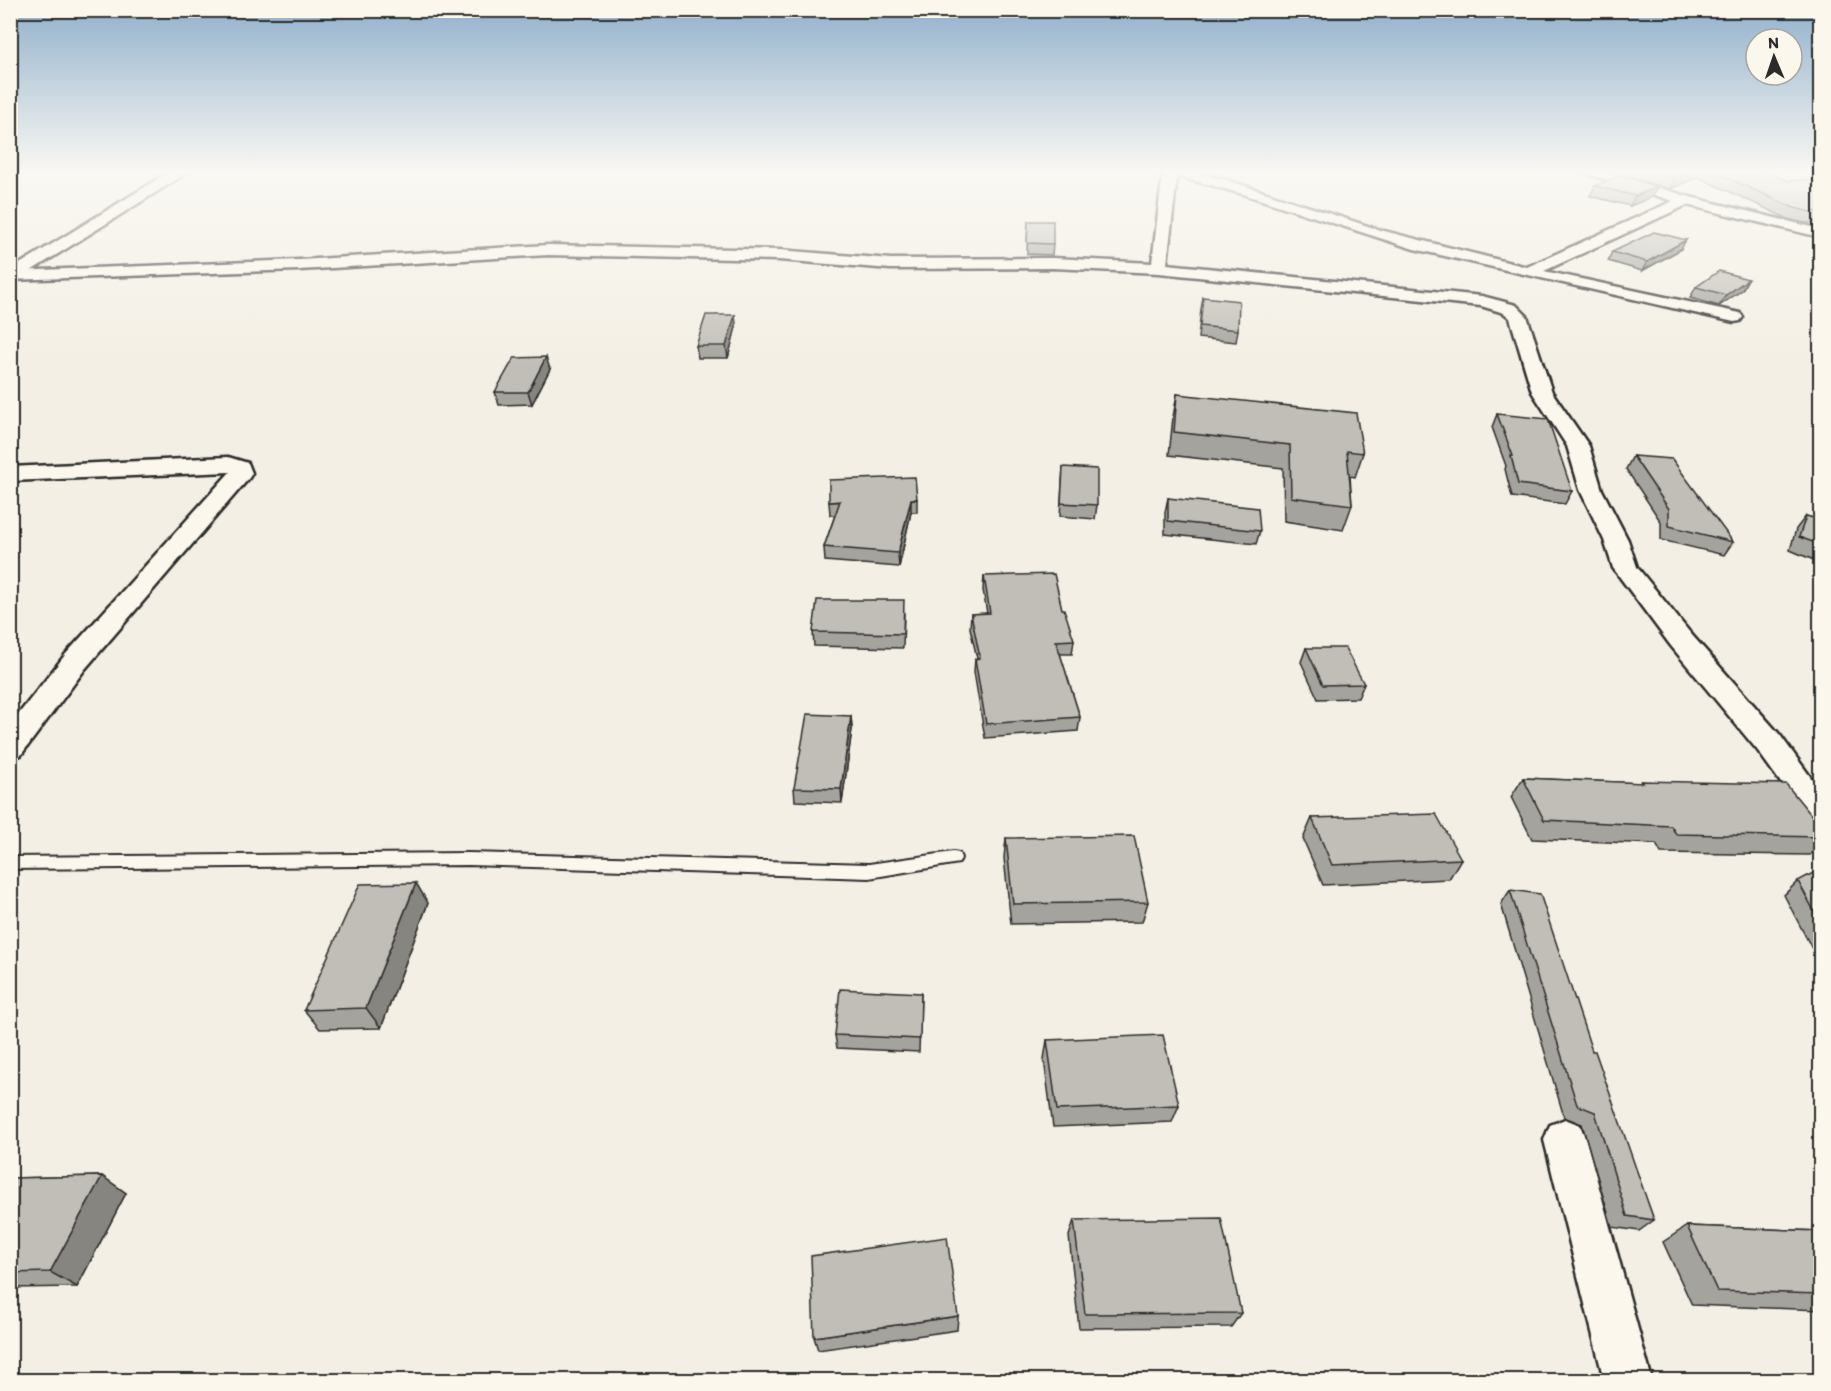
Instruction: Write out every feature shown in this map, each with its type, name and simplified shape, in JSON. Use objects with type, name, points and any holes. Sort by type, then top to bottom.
[{"type":"street","points":[[12,277],[78,236]]},
{"type":"street","points":[[1159,268],[1163,236]]},
{"type":"street","points":[[1386,236],[1529,272],[1734,317]]},
{"type":"street","points":[[1529,272],[1608,236]]},
{"type":"street","points":[[12,277],[299,265],[548,250],[778,255],[891,264],[1053,262],[1159,268],[1482,301],[1510,309],[1518,316],[1542,392],[1578,446],[1591,490],[1616,540],[1625,567],[1681,640],[1769,743],[1821,813]]},
{"type":"street","points":[[10,474],[228,464],[240,468],[241,473],[75,662],[10,747]]},
{"type":"street","points":[[1565,1140],[1628,1380]]},
{"type":"lane","points":[[10,863],[469,858],[870,871],[953,858]]},
{"type":"building","points":[[1027,236],[1053,236],[1053,244],[1027,243]]},
{"type":"building","points":[[1646,236],[1670,236],[1686,240],[1647,262],[1612,252]]},
{"type":"building","points":[[1719,271],[1748,279],[1726,295],[1696,287]]},
{"type":"building","points":[[1203,297],[1239,301],[1238,330],[1200,326]]},
{"type":"building","points":[[706,315],[735,315],[726,346],[696,346]]},
{"type":"building","points":[[546,357],[528,392],[495,392],[514,358]]},
{"type":"building","points":[[1177,394],[1356,413],[1363,453],[1347,451],[1352,505],[1291,497],[1290,445],[1174,432]]},
{"type":"building","points":[[1497,414],[1548,419],[1572,491],[1518,484],[1511,456],[1513,456]]},
{"type":"building","points":[[1633,456],[1672,459],[1733,542],[1669,526],[1669,509]]},
{"type":"building","points":[[1063,467],[1097,469],[1097,505],[1061,503]]},
{"type":"building","points":[[915,477],[917,499],[911,499],[898,553],[824,547],[840,501],[829,502],[829,480]]},
{"type":"building","points":[[1168,498],[1258,508],[1260,531],[1168,521]]},
{"type":"building","points":[[1806,516],[1821,520],[1821,545],[1799,537]]},
{"type":"building","points":[[1054,574],[1062,609],[1064,609],[1074,640],[1056,641],[1080,717],[986,724],[975,659],[980,658],[971,614],[990,613],[984,576]]},
{"type":"building","points":[[817,600],[904,600],[903,634],[813,632]]},
{"type":"building","points":[[1306,648],[1345,648],[1364,684],[1323,685]]},
{"type":"building","points":[[807,714],[851,716],[841,789],[794,788]]},
{"type":"building","points":[[1523,778],[1643,783],[1641,781],[1786,784],[1821,827],[1821,837],[1676,834],[1671,826],[1544,820]]},
{"type":"building","points":[[1436,814],[1461,859],[1332,865],[1312,818]]},
{"type":"building","points":[[1134,836],[1148,902],[1013,904],[1006,838]]},
{"type":"building","points":[[1815,872],[1821,882],[1821,924],[1798,881]]},
{"type":"building","points":[[416,883],[366,1008],[304,1010],[360,884]]},
{"type":"building","points":[[1510,890],[1540,894],[1592,1051],[1595,1051],[1654,1220],[1627,1216],[1595,1112],[1577,1105]]},
{"type":"building","points":[[840,989],[921,993],[920,1039],[835,1035]]},
{"type":"building","points":[[1163,1035],[1179,1105],[1057,1110],[1047,1040]]},
{"type":"building","points":[[102,1176],[50,1272],[10,1273],[10,1178]]},
{"type":"building","points":[[1221,1218],[1241,1313],[1085,1314],[1074,1220]]},
{"type":"building","points":[[1687,1226],[1821,1231],[1821,1294],[1717,1291]]},
{"type":"building","points":[[947,1237],[958,1316],[814,1337],[811,1256]]}]
